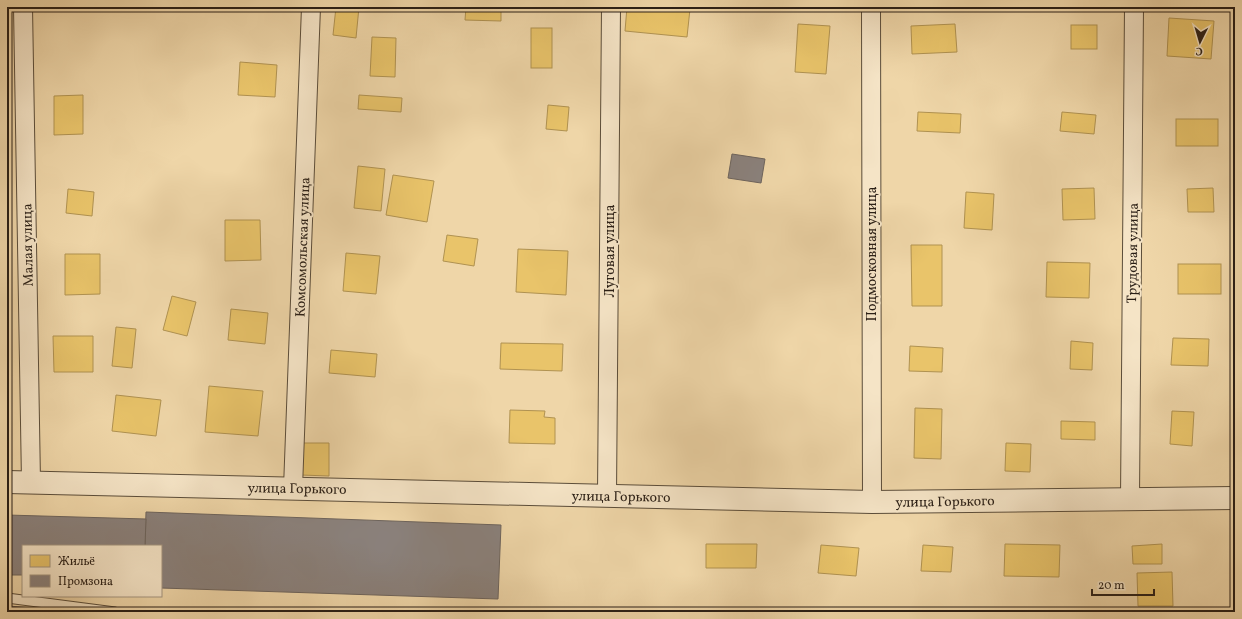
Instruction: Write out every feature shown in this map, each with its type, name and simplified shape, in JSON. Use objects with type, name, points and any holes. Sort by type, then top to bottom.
[{"type":"street","name":"Малая улица","points":[[23,7],[31,482]]},
{"type":"street","name":"Комсомольская улица","points":[[294,488],[311,7]]},
{"type":"street","name":"Луговая улица","points":[[607,495],[611,7]]},
{"type":"street","name":"Подмосковная улица","points":[[871,7],[872,502]]},
{"type":"street","name":"Трудовая улица","points":[[1130,498],[1134,7]]},
{"type":"street","name":"улица Горького","points":[[7,482],[872,502],[1235,498]]},
{"type":"lane","points":[[7,598],[85,610],[115,612]]},
{"type":"building: Жильё","points":[[336,7],[359,7],[356,38],[333,35]]},
{"type":"building: Жильё","points":[[466,7],[501,7],[501,21],[465,20]]},
{"type":"building: Жильё","points":[[627,7],[690,9],[687,37],[625,31]]},
{"type":"building: Жильё","points":[[1169,18],[1214,21],[1211,59],[1167,56]]},
{"type":"building: Жильё","points":[[798,24],[830,26],[826,74],[795,72]]},
{"type":"building: Жильё","points":[[955,24],[957,52],[912,54],[911,26]]},
{"type":"building: Жильё","points":[[1071,25],[1097,25],[1097,49],[1071,49]]},
{"type":"building: Жильё","points":[[531,28],[552,28],[552,68],[531,68]]},
{"type":"building: Жильё","points":[[372,37],[396,38],[395,77],[370,76]]},
{"type":"building: Жильё","points":[[240,62],[277,65],[275,97],[238,95]]},
{"type":"building: Жильё","points":[[83,95],[83,134],[54,135],[54,96]]},
{"type":"building: Жильё","points":[[359,95],[402,98],[401,112],[358,109]]},
{"type":"building: Жильё","points":[[548,105],[569,107],[567,131],[546,129]]},
{"type":"building: Жильё","points":[[918,112],[961,114],[960,133],[917,131]]},
{"type":"building: Жильё","points":[[1062,112],[1096,115],[1094,134],[1060,131]]},
{"type":"building: Жильё","points":[[1176,119],[1218,119],[1218,146],[1176,146]]},
{"type":"building: Жильё","points":[[358,166],[385,169],[381,211],[354,208]]},
{"type":"building: Жильё","points":[[393,175],[434,181],[427,222],[386,215]]},
{"type":"building: Жильё","points":[[1094,188],[1095,219],[1063,220],[1062,189]]},
{"type":"building: Жильё","points":[[1213,188],[1214,212],[1188,212],[1187,189]]},
{"type":"building: Жильё","points":[[68,189],[94,192],[92,216],[66,213]]},
{"type":"building: Жильё","points":[[966,192],[994,194],[992,230],[964,228]]},
{"type":"building: Жильё","points":[[225,220],[260,220],[261,260],[225,261]]},
{"type":"building: Жильё","points":[[447,235],[478,239],[474,266],[443,261]]},
{"type":"building: Жильё","points":[[911,245],[942,245],[942,306],[912,306]]},
{"type":"building: Жильё","points":[[518,249],[568,251],[566,295],[516,292]]},
{"type":"building: Жильё","points":[[346,253],[380,256],[376,294],[343,291]]},
{"type":"building: Жильё","points":[[65,254],[100,254],[100,294],[65,295]]},
{"type":"building: Жильё","points":[[1047,262],[1090,263],[1089,298],[1046,297]]},
{"type":"building: Жильё","points":[[1178,264],[1221,264],[1221,294],[1178,294]]},
{"type":"building: Жильё","points":[[172,296],[196,302],[187,336],[163,330]]},
{"type":"building: Жильё","points":[[231,309],[268,313],[265,344],[228,340]]},
{"type":"building: Жильё","points":[[116,327],[136,329],[132,368],[112,366]]},
{"type":"building: Жильё","points":[[53,336],[93,336],[93,372],[54,372]]},
{"type":"building: Жильё","points":[[1173,338],[1209,339],[1208,366],[1171,365]]},
{"type":"building: Жильё","points":[[1071,341],[1093,343],[1092,370],[1070,369]]},
{"type":"building: Жильё","points":[[501,343],[563,344],[562,371],[500,369]]},
{"type":"building: Жильё","points":[[910,346],[943,348],[942,372],[909,371]]},
{"type":"building: Жильё","points":[[331,350],[377,354],[375,377],[329,373]]},
{"type":"building: Жильё","points":[[209,386],[263,391],[258,436],[205,432]]},
{"type":"building: Жильё","points":[[116,395],[161,400],[156,436],[112,431]]},
{"type":"building: Жильё","points":[[915,408],[942,409],[941,459],[914,458]]},
{"type":"building: Жильё","points":[[510,410],[545,411],[544,417],[555,418],[555,444],[509,443]]},
{"type":"building: Жильё","points":[[1172,411],[1194,412],[1192,446],[1170,444]]},
{"type":"building: Жильё","points":[[1061,421],[1095,422],[1095,440],[1061,439]]},
{"type":"building: Жильё","points":[[302,443],[329,443],[329,476],[301,475]]},
{"type":"building: Жильё","points":[[1006,443],[1031,444],[1030,472],[1005,471]]},
{"type":"building: Жильё","points":[[706,544],[757,544],[756,568],[706,568]]},
{"type":"building: Жильё","points":[[1005,544],[1060,545],[1059,577],[1004,576]]},
{"type":"building: Жильё","points":[[1162,544],[1162,564],[1133,564],[1132,546]]},
{"type":"building: Жильё","points":[[821,545],[859,548],[856,576],[818,573]]},
{"type":"building: Жильё","points":[[923,545],[953,547],[951,572],[921,571]]},
{"type":"building: Жильё","points":[[1172,572],[1173,606],[1138,606],[1137,573]]},
{"type":"building: Промзона","points":[[732,154],[765,159],[761,183],[728,178]]},
{"type":"building: Промзона","points":[[146,512],[501,525],[498,599],[162,588],[162,545],[145,545]]},
{"type":"building: Промзона","points":[[7,515],[146,519],[145,545],[22,545],[22,575],[7,575]]},
{"type":"building: Промзона","points":[[9,606],[66,611],[66,612],[9,612]]}]
